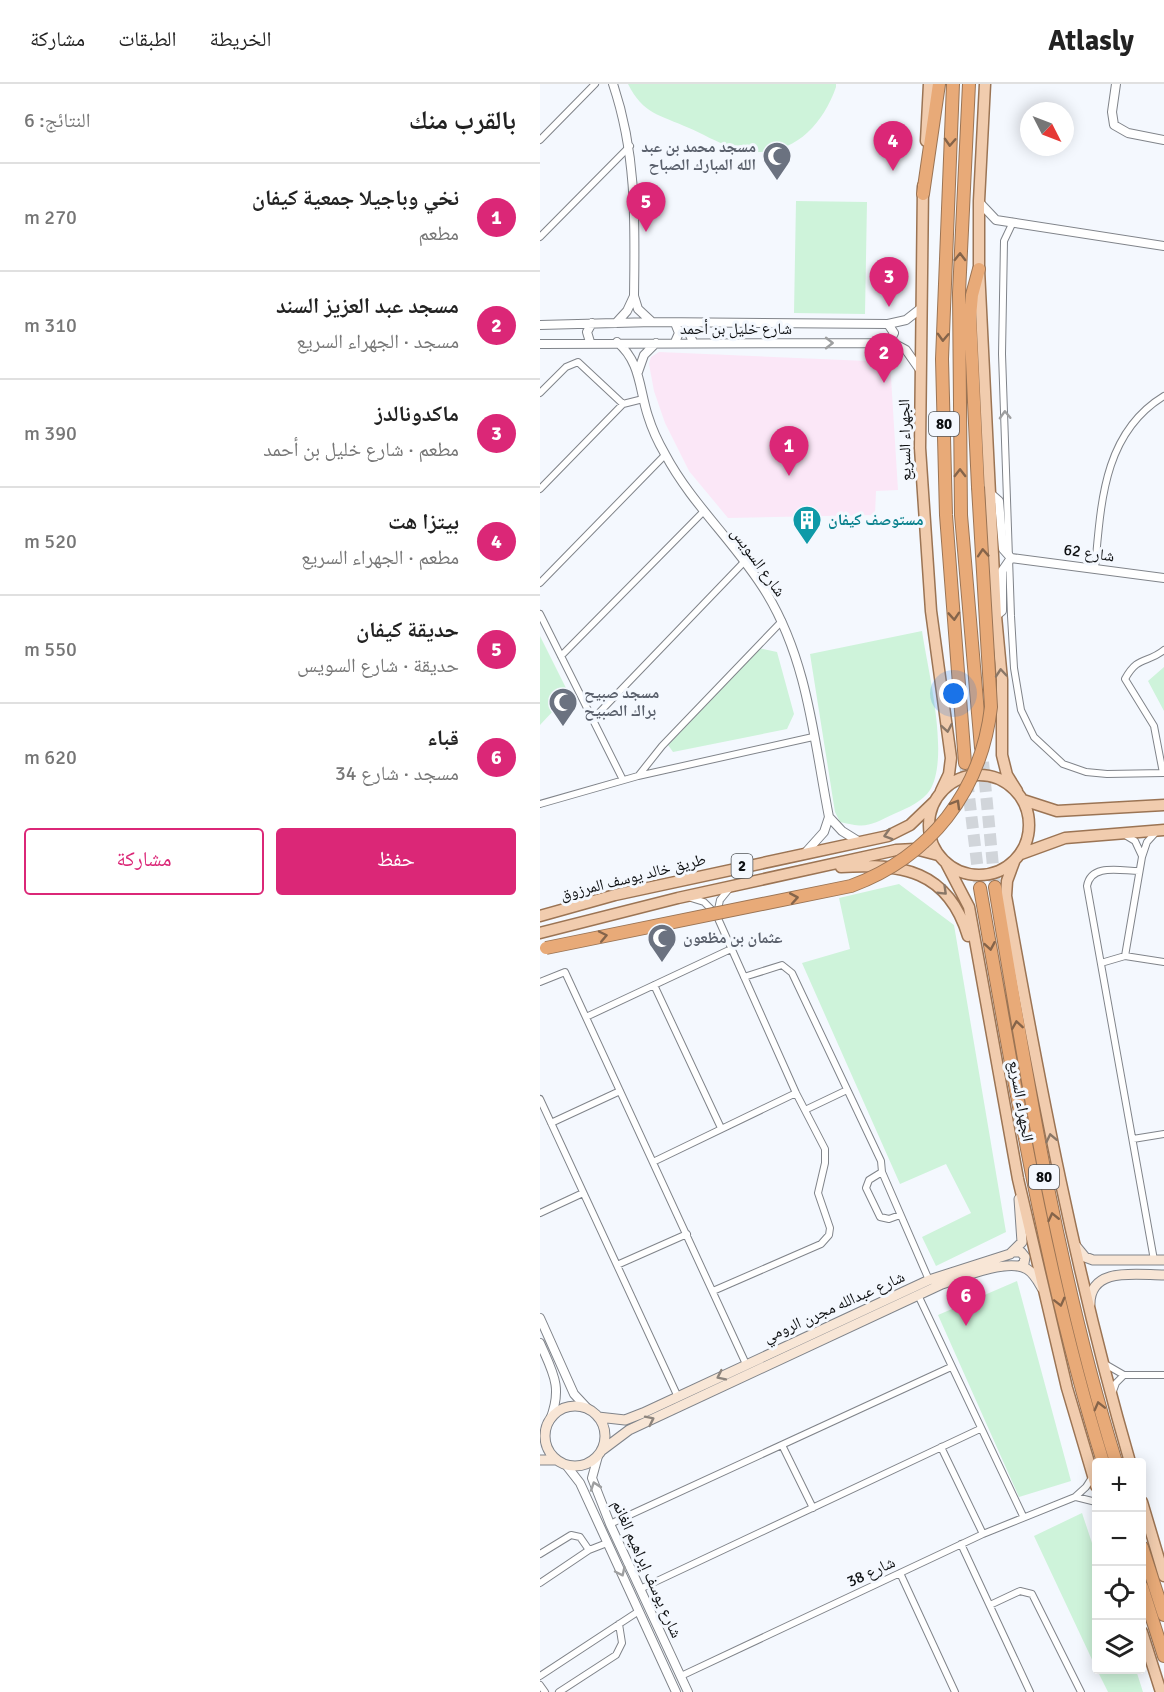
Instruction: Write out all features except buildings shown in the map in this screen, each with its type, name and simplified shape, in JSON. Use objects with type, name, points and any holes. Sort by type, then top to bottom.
[{"type":"highway","points":[[923,194],[939,84]]},
{"type":"highway","name":"80","points":[[953,84],[942,359],[946,515],[965,763]]},
{"type":"highway","name":"80","points":[[969,84],[960,238],[961,515],[983,762]]},
{"type":"highway","points":[[543,949],[851,886],[894,867],[936,832],[957,804],[986,740],[991,707],[970,317],[972,295],[979,269]]},
{"type":"highway","name":"الجهراء السريع","points":[[995,887],[1037,1146],[1068,1285],[1115,1458]]},
{"type":"highway","name":"الجهراء السريع","points":[[980,888],[1026,1147],[1057,1288],[1102,1458]]},
{"type":"highway","points":[[1146,1560],[1164,1616]]},
{"type":"highway","points":[[1146,1600],[1164,1656]]},
{"type":"main road","name":"الجهراء السريع","points":[[929,84],[920,309],[920,448],[930,600],[951,758],[949,774],[941,791]]},
{"type":"main road","points":[[985,84],[978,238],[996,616],[1002,680],[1002,755],[1007,775],[1020,795],[1030,822],[1026,844],[1017,858]]},
{"type":"main road","points":[[1161,830],[1065,838],[1017,858],[996,873],[975,876],[955,869],[942,859],[929,834],[929,823],[935,801],[941,791],[959,779],[979,774],[993,776],[1020,795],[1057,811],[1164,805]]},
{"type":"main road","name":"طريق خالد يوسف المرزوق","points":[[540,916],[615,895],[902,831],[935,801]]},
{"type":"main road","name":"طريق خالد يوسف المرزوق","points":[[540,932],[678,897],[900,849],[915,849],[942,859]]},
{"type":"main road","name":"الجهراء السريع","points":[[1017,858],[1007,881],[1006,896],[1039,1081],[1090,1319],[1129,1458]]},
{"type":"main road","name":"الجهراء السريع","points":[[942,859],[969,907],[1018,1179],[1067,1388],[1092,1470]]},
{"type":"main road","points":[[807,869],[885,866],[909,870],[930,880],[949,897],[962,916],[982,980]]},
{"type":"main road","points":[[540,932],[574,916],[620,904],[621,898],[615,895]]},
{"type":"main road","points":[[1018,1179],[1023,1236],[1014,1252],[1021,1252],[1025,1257],[1024,1263],[1020,1266],[1030,1272],[1043,1290]]},
{"type":"main road","points":[[1069,1227],[1076,1246],[1085,1257],[1112,1261],[1159,1260]]},
{"type":"main road","name":"شارع عبدالله مجرن الرومي","points":[[598,1417],[625,1420],[929,1280],[1014,1252]]},
{"type":"main road","points":[[1112,1261],[1106,1269],[1113,1276]]},
{"type":"main road","name":"شارع عبدالله مجرن الرومي","points":[[600,1453],[629,1430],[918,1295],[981,1271],[1020,1266]]},
{"type":"main road","points":[[1090,1319],[1090,1297],[1094,1286],[1113,1276],[1164,1275]]},
{"type":"main road","points":[[540,1460],[583,1465],[600,1453],[605,1433],[598,1417],[588,1409],[580,1406],[563,1409],[550,1420],[543,1433],[547,1447],[561,1462]]},
{"type":"main road","points":[[1145,1512],[1164,1576]]},
{"type":"main road","points":[[1146,1645],[1161,1692]]},
{"type":"street","points":[[540,140],[595,84]]},
{"type":"street","points":[[613,84],[630,146],[633,170],[634,296],[638,309],[653,322]]},
{"type":"street","points":[[1116,84],[1112,112],[1114,125],[1128,133],[1164,140]]},
{"type":"street","points":[[540,237],[630,146]]},
{"type":"street","points":[[979,201],[986,212],[996,220]]},
{"type":"street","points":[[978,238],[982,226],[996,220],[1164,246]]},
{"type":"street","points":[[1013,222],[1004,241],[1002,287],[1014,668],[1021,710],[1034,737],[1046,751],[1063,764],[1086,772],[1163,773],[1154,726],[1125,679],[1139,660],[1158,655],[1164,650]]},
{"type":"street","points":[[616,323],[627,311],[634,296]]},
{"type":"street","name":"شارع خليل بن أحمد","points":[[540,325],[653,322],[888,324],[906,320],[920,309]]},
{"type":"street","points":[[590,342],[587,332],[592,323]]},
{"type":"street","points":[[675,323],[679,333],[675,342]]},
{"type":"street","points":[[693,323],[689,333],[693,342]]},
{"type":"street","points":[[888,324],[894,333],[889,343],[906,350],[920,370]]},
{"type":"street","name":"شارع خليل بن أحمد","points":[[540,344],[590,342],[889,343]]},
{"type":"street","name":"شارع السويس","points":[[617,342],[628,352],[638,372],[648,419],[665,455],[766,593],[782,621],[799,664],[829,817]]},
{"type":"street","points":[[638,372],[644,356],[656,343]]},
{"type":"street","points":[[540,393],[566,367],[578,362],[623,404]]},
{"type":"street","points":[[1095,568],[1102,497],[1112,459],[1134,420],[1164,396]]},
{"type":"street","points":[[540,489],[623,404],[643,399]]},
{"type":"street","points":[[540,583],[665,455]]},
{"type":"street","points":[[991,494],[999,501],[1003,549],[1011,558]]},
{"type":"street","points":[[561,656],[704,511]]},
{"type":"street","points":[[996,616],[1002,611],[1002,568],[1011,558]]},
{"type":"street","name":"شارع 62","points":[[1011,558],[1164,578]]},
{"type":"street","points":[[593,719],[744,562]]},
{"type":"street","points":[[540,614],[623,780]]},
{"type":"street","points":[[638,776],[662,746],[782,621]]},
{"type":"street","points":[[540,804],[638,776],[813,736]]},
{"type":"street","points":[[806,852],[824,832],[829,817],[842,831],[858,842]]},
{"type":"street","points":[[1125,956],[1142,857],[1147,842],[1161,830]]},
{"type":"street","points":[[1120,833],[1135,841],[1142,857]]},
{"type":"street","points":[[1139,871],[1098,871],[1088,879],[1087,892],[1133,1139],[1159,1260]]},
{"type":"street","points":[[716,914],[722,896],[741,883]]},
{"type":"street","points":[[678,897],[701,900],[716,914],[796,1093],[825,1149],[825,1163],[818,1193],[830,1228],[829,1235],[821,1244],[713,1291]]},
{"type":"street","points":[[586,1017],[731,949]]},
{"type":"street","points":[[1101,963],[1125,956],[1164,962]]},
{"type":"street","points":[[744,977],[777,965],[789,969],[881,1161],[882,1172],[929,1280]]},
{"type":"street","points":[[540,982],[565,972],[746,1364]]},
{"type":"street","points":[[654,985],[721,1128]]},
{"type":"street","points":[[551,1123],[620,1090]]},
{"type":"street","points":[[805,1110],[847,1090]]},
{"type":"street","points":[[653,1162],[796,1093]]},
{"type":"street","points":[[540,1099],[678,1397]]},
{"type":"street","points":[[1133,1139],[1164,1134]]},
{"type":"street","points":[[882,1172],[868,1180],[866,1188],[880,1217],[889,1219],[900,1215]]},
{"type":"street","points":[[540,1213],[583,1192]]},
{"type":"street","points":[[617,1265],[687,1234]]},
{"type":"street","points":[[918,1295],[1023,1516]]},
{"type":"street","points":[[540,1318],[574,1394],[588,1409]]},
{"type":"street","points":[[540,1343],[556,1379],[557,1403],[550,1420]]},
{"type":"street","points":[[1101,1360],[1124,1375],[1164,1375]]},
{"type":"street","points":[[610,1524],[951,1367]]},
{"type":"street","points":[[1112,1399],[1116,1383],[1124,1375]]},
{"type":"street","points":[[640,1589],[980,1429]]},
{"type":"street","points":[[783,1445],[813,1508]]},
{"type":"street","points":[[941,1448],[983,1534]]},
{"type":"street","name":"شارع يوسف إبراهيم الغانم","points":[[600,1453],[592,1478],[610,1524],[688,1692]]},
{"type":"street","name":"شارع يوسف إبراهيم الغانم","points":[[561,1462],[580,1483],[676,1692]]},
{"type":"street","name":"شارع 38","points":[[681,1676],[983,1534],[1075,1497],[1092,1482]]},
{"type":"street","points":[[1075,1497],[1092,1501]]},
{"type":"street","points":[[540,1554],[571,1535],[580,1538],[589,1550]]},
{"type":"street","points":[[540,1583],[589,1550],[607,1543]]},
{"type":"street","points":[[961,1544],[1030,1692]]},
{"type":"street","points":[[900,1574],[955,1692]]},
{"type":"street","points":[[990,1605],[1020,1591],[1032,1594],[1081,1692]]},
{"type":"street","points":[[540,1676],[639,1611]]},
{"type":"street","points":[[559,1692],[616,1655],[622,1643],[619,1624]]},
{"type":"street","points":[[540,1685],[545,1692]]},
{"type":"shaded area","points":[[659,352],[890,362],[898,490],[876,491],[875,515],[728,518],[689,471],[665,423],[654,391],[649,364],[651,357]]},
{"type":"green space","points":[[628,84],[836,84],[836,87],[829,104],[809,131],[797,141],[767,152],[749,151],[725,145],[661,116],[646,108]]},
{"type":"green space","points":[[796,201],[867,202],[865,314],[794,313]]},
{"type":"green space","points":[[922,631],[938,736],[936,775],[930,790],[915,804],[874,823],[857,825],[840,822],[835,812],[810,654]]},
{"type":"green space","points":[[540,636],[569,694],[540,725]]},
{"type":"green space","points":[[758,648],[777,652],[794,714],[787,729],[673,752],[668,745]]},
{"type":"green space","points":[[1164,667],[1164,711],[1148,681]]},
{"type":"green space","points":[[899,884],[954,925],[1006,1232],[936,1266],[922,1237],[971,1213],[946,1164],[900,1184],[802,963],[850,949],[839,898]]},
{"type":"green space","points":[[1017,1281],[1071,1481],[1019,1497],[938,1315]]},
{"type":"green space","points":[[1082,1513],[1092,1543],[1092,1659],[1034,1536]]},
{"type":"green space","points":[[1099,1674],[1137,1674],[1143,1692],[1108,1692]]},
{"type":"tunnel","points":[[983,762],[995,887]]},
{"type":"tunnel","points":[[965,763],[980,888]]},
{"type":"place","name":"بيتزا هت","points":[[893,171]]},
{"type":"place","name":"مسجد محمد بن عبد الله المبارك الصباح","points":[[777,182]]},
{"type":"place","name":"حديقة كيفان","points":[[646,232]]},
{"type":"place","name":"ماكدونالدز","points":[[889,307]]},
{"type":"place","name":"مسجد عبد العزيز السند","points":[[884,383]]},
{"type":"place","name":"نخي وباجيلا جمعية كيفان","points":[[789,476]]},
{"type":"place","name":"مستوصف كيفان","points":[[807,546]]},
{"type":"place","name":"مسجد صبيح براك الصبيح","points":[[563,728]]},
{"type":"place","name":"عثمان بن مظعون","points":[[662,964]]},
{"type":"place","name":"قباء","points":[[966,1326]]}]
